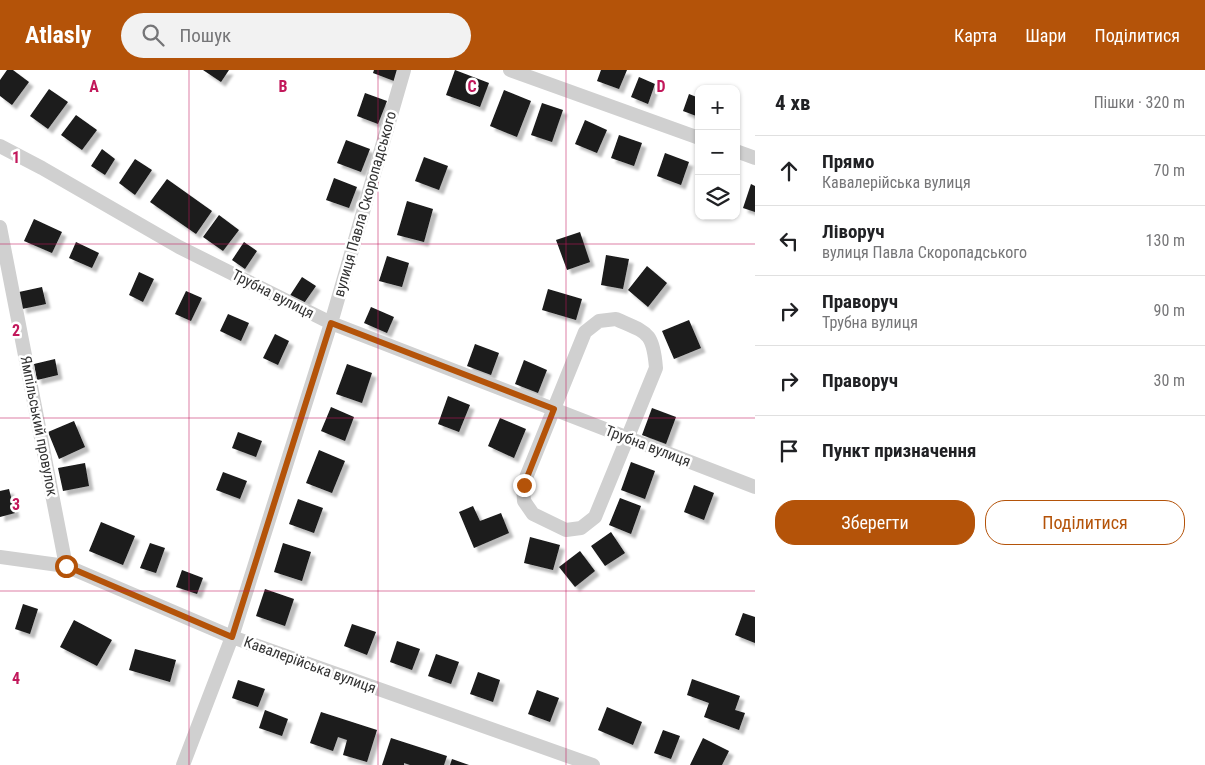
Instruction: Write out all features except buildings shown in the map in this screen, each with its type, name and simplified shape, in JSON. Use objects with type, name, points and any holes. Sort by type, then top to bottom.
[{"type":"street","name":"вулиця Павла Скоропадського","points":[[183,765],[232,637],[331,323],[404,70]]},
{"type":"street","points":[[510,70],[695,137]]},
{"type":"street","name":"Трубна вулиця","points":[[0,146],[180,247],[331,323],[755,487]]},
{"type":"street","points":[[740,153],[755,158]]},
{"type":"street","name":"Ямпільський провулок","points":[[0,227],[66,566]]},
{"type":"street","points":[[616,319],[646,333],[654,348],[656,368],[595,517],[582,528],[566,530],[533,514],[524,500],[524,485],[554,409],[585,332],[599,321],[616,319]]},
{"type":"street","name":"Кавалерійська вулиця","points":[[0,557],[66,566],[232,637],[593,765]]},
{"type":"route","points":[[66,566],[232,637],[331,323],[554,409],[524,485]]}]
